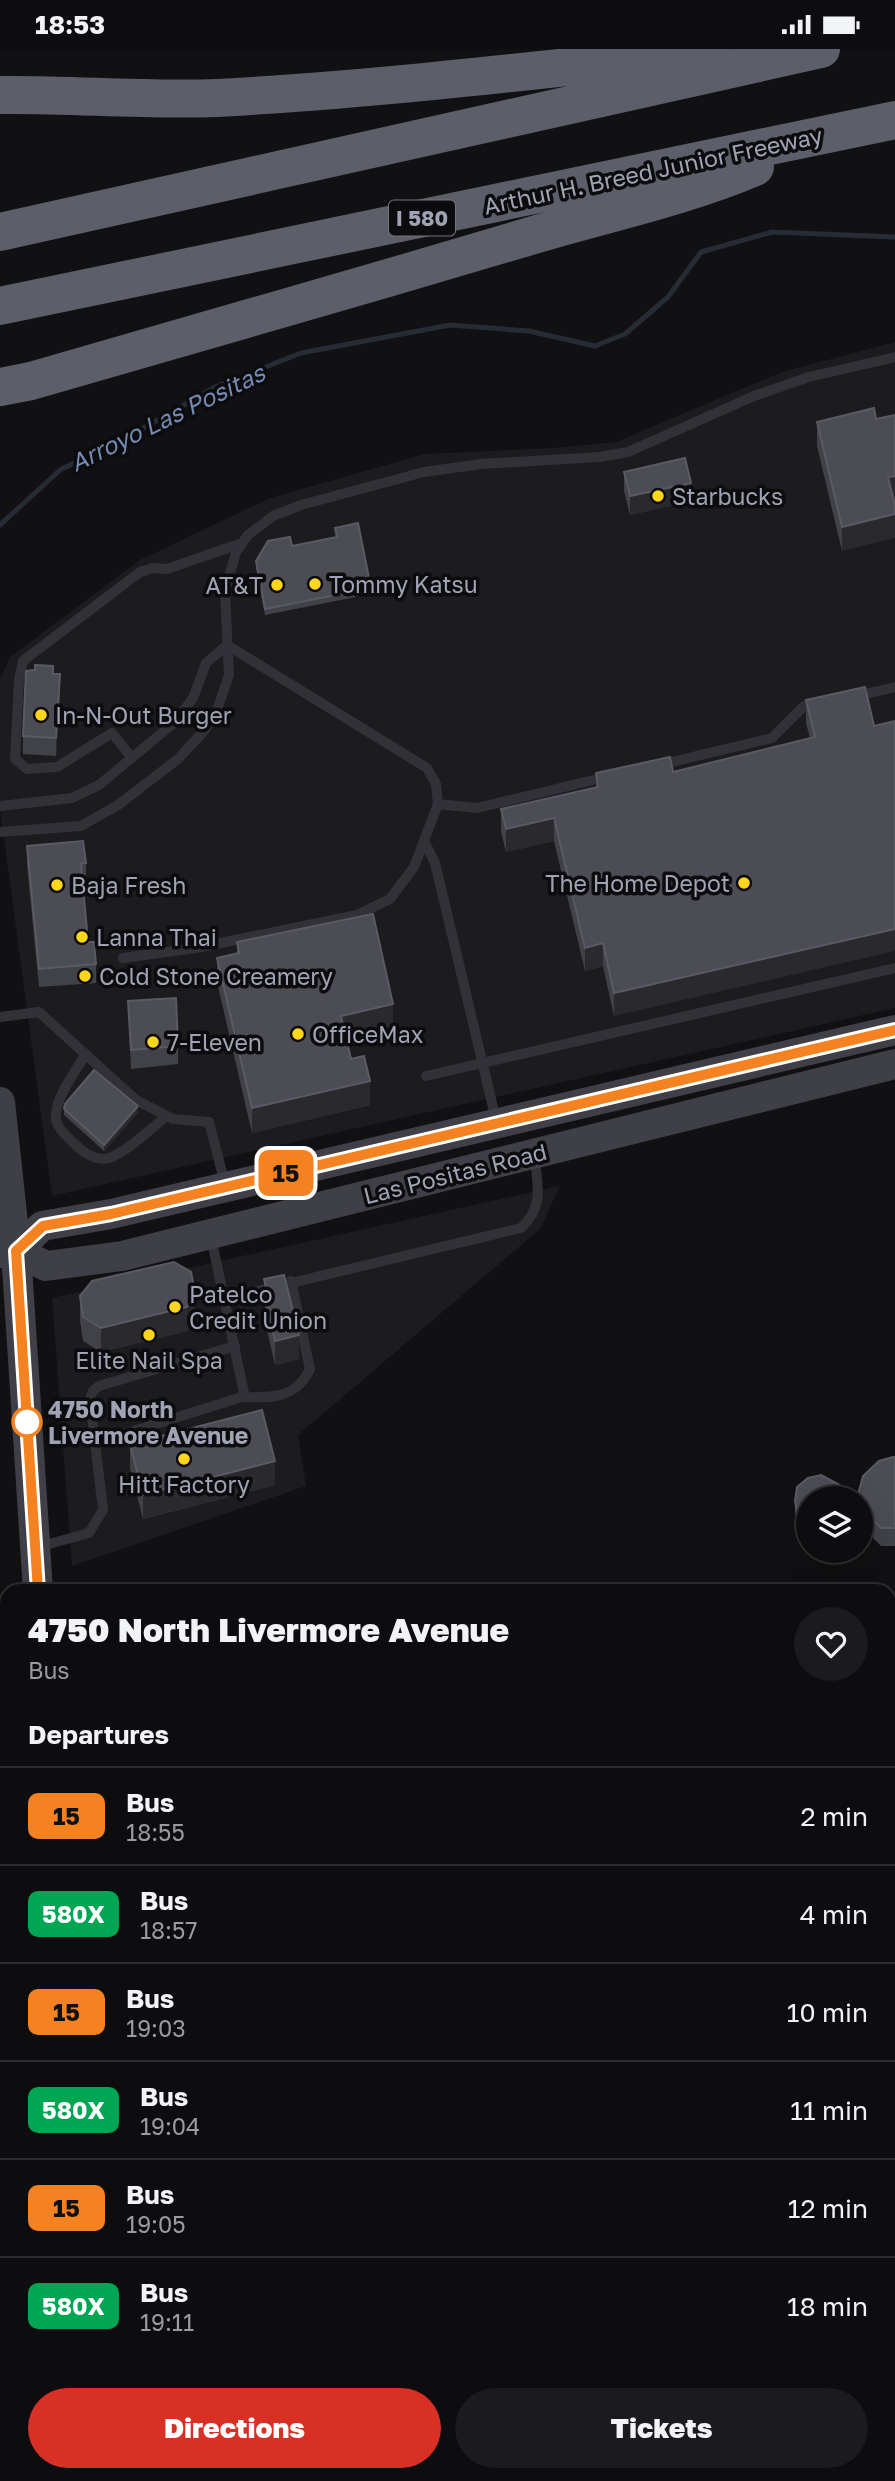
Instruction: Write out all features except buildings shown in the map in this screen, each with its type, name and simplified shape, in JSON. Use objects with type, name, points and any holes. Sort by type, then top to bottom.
[{"type":"highway","points":[[7,90],[213,98],[367,89],[728,49]]},
{"type":"highway","points":[[739,49],[780,57]]},
{"type":"highway","points":[[0,232],[821,49]]},
{"type":"highway","name":"Arthur H. Breed Junior Freeway","points":[[0,306],[895,120]]},
{"type":"highway","points":[[10,388],[590,218],[713,185],[845,130]]},
{"type":"main road","name":"Las Positas Road","points":[[8,1252],[43,1226],[111,1214],[895,1030]]},
{"type":"main road","name":"Las Positas Road","points":[[8,1252],[46,1266],[122,1257],[895,1064]]},
{"type":"main road","points":[[0,1102],[8,1252],[38,1584]]},
{"type":"lane","points":[[0,832],[81,826],[118,805],[178,759],[204,731],[217,710],[229,675],[225,591],[236,552],[248,535],[272,516],[302,505],[424,472],[481,464],[531,463],[628,452],[754,396],[809,377],[895,357]]},
{"type":"lane","points":[[132,758],[112,733],[57,768],[27,769],[15,759],[19,680],[23,661],[140,572],[153,568],[167,569],[242,543]]},
{"type":"lane","points":[[0,806],[72,798],[99,785],[175,722],[193,698],[206,663],[227,645]]},
{"type":"lane","points":[[123,958],[196,948],[357,915],[390,899],[414,867],[438,804],[436,784],[427,768],[227,645]]},
{"type":"lane","points":[[844,699],[895,687]]},
{"type":"lane","points":[[644,768],[772,738],[804,706],[830,701]]},
{"type":"lane","points":[[438,804],[477,808],[622,773]]},
{"type":"lane","points":[[424,841],[435,863],[496,1123]]},
{"type":"lane","points":[[426,1076],[895,968]]},
{"type":"lane","points":[[0,1017],[39,1012],[136,1100],[173,1119],[209,1122],[226,1187]]},
{"type":"lane","points":[[86,1054],[60,1100],[56,1116],[62,1130],[90,1157],[109,1157],[120,1152],[167,1116]]},
{"type":"lane","points":[[224,1299],[521,1228],[532,1217],[538,1205],[534,1154]]},
{"type":"lane","points":[[210,1234],[244,1393],[242,1397]]},
{"type":"lane","points":[[95,1443],[242,1397],[278,1397],[304,1381],[310,1369],[291,1281]]},
{"type":"lane","points":[[35,1548],[89,1533],[103,1510],[90,1399],[93,1391],[99,1386],[234,1346]]},
{"type":"shaded area","points":[[895,342],[895,1008],[52,1196],[0,809],[0,679],[10,657],[140,560],[270,498],[425,454],[616,442],[782,372]]},
{"type":"shaded area","points":[[560,1186],[540,1229],[298,1435],[306,1486],[72,1566],[52,1298]]},
{"type":"waterway","name":"Arroyo Las Positas","points":[[0,525],[60,470],[149,425],[215,387],[301,353],[450,325],[529,331],[595,346],[625,334],[668,297],[701,252],[772,232],[895,237]]},
{"type":"bus line","name":"15","points":[[38,1584],[16,1251],[43,1226],[111,1214],[895,1030]]},
{"type":"place","name":"Starbucks","points":[[658,496]]},
{"type":"place","name":"Tommy Katsu","points":[[315,584]]},
{"type":"place","name":"AT&T","points":[[277,585]]},
{"type":"place","name":"In-N-Out Burger","points":[[41,715]]},
{"type":"place","name":"The Home Depot","points":[[744,883]]},
{"type":"place","name":"Baja Fresh","points":[[57,885]]},
{"type":"place","name":"Lanna Thai","points":[[82,937]]},
{"type":"place","name":"Cold Stone Creamery","points":[[85,976]]},
{"type":"place","name":"OfficeMax","points":[[298,1034]]},
{"type":"place","name":"7-Eleven","points":[[153,1042]]},
{"type":"place","name":"Patelco Credit Union","points":[[175,1307]]},
{"type":"place","name":"Elite Nail Spa","points":[[149,1335]]},
{"type":"place","name":"4750 North Livermore Avenue","points":[[27,1422]]},
{"type":"place","name":"Hitt Factory","points":[[184,1459]]}]
